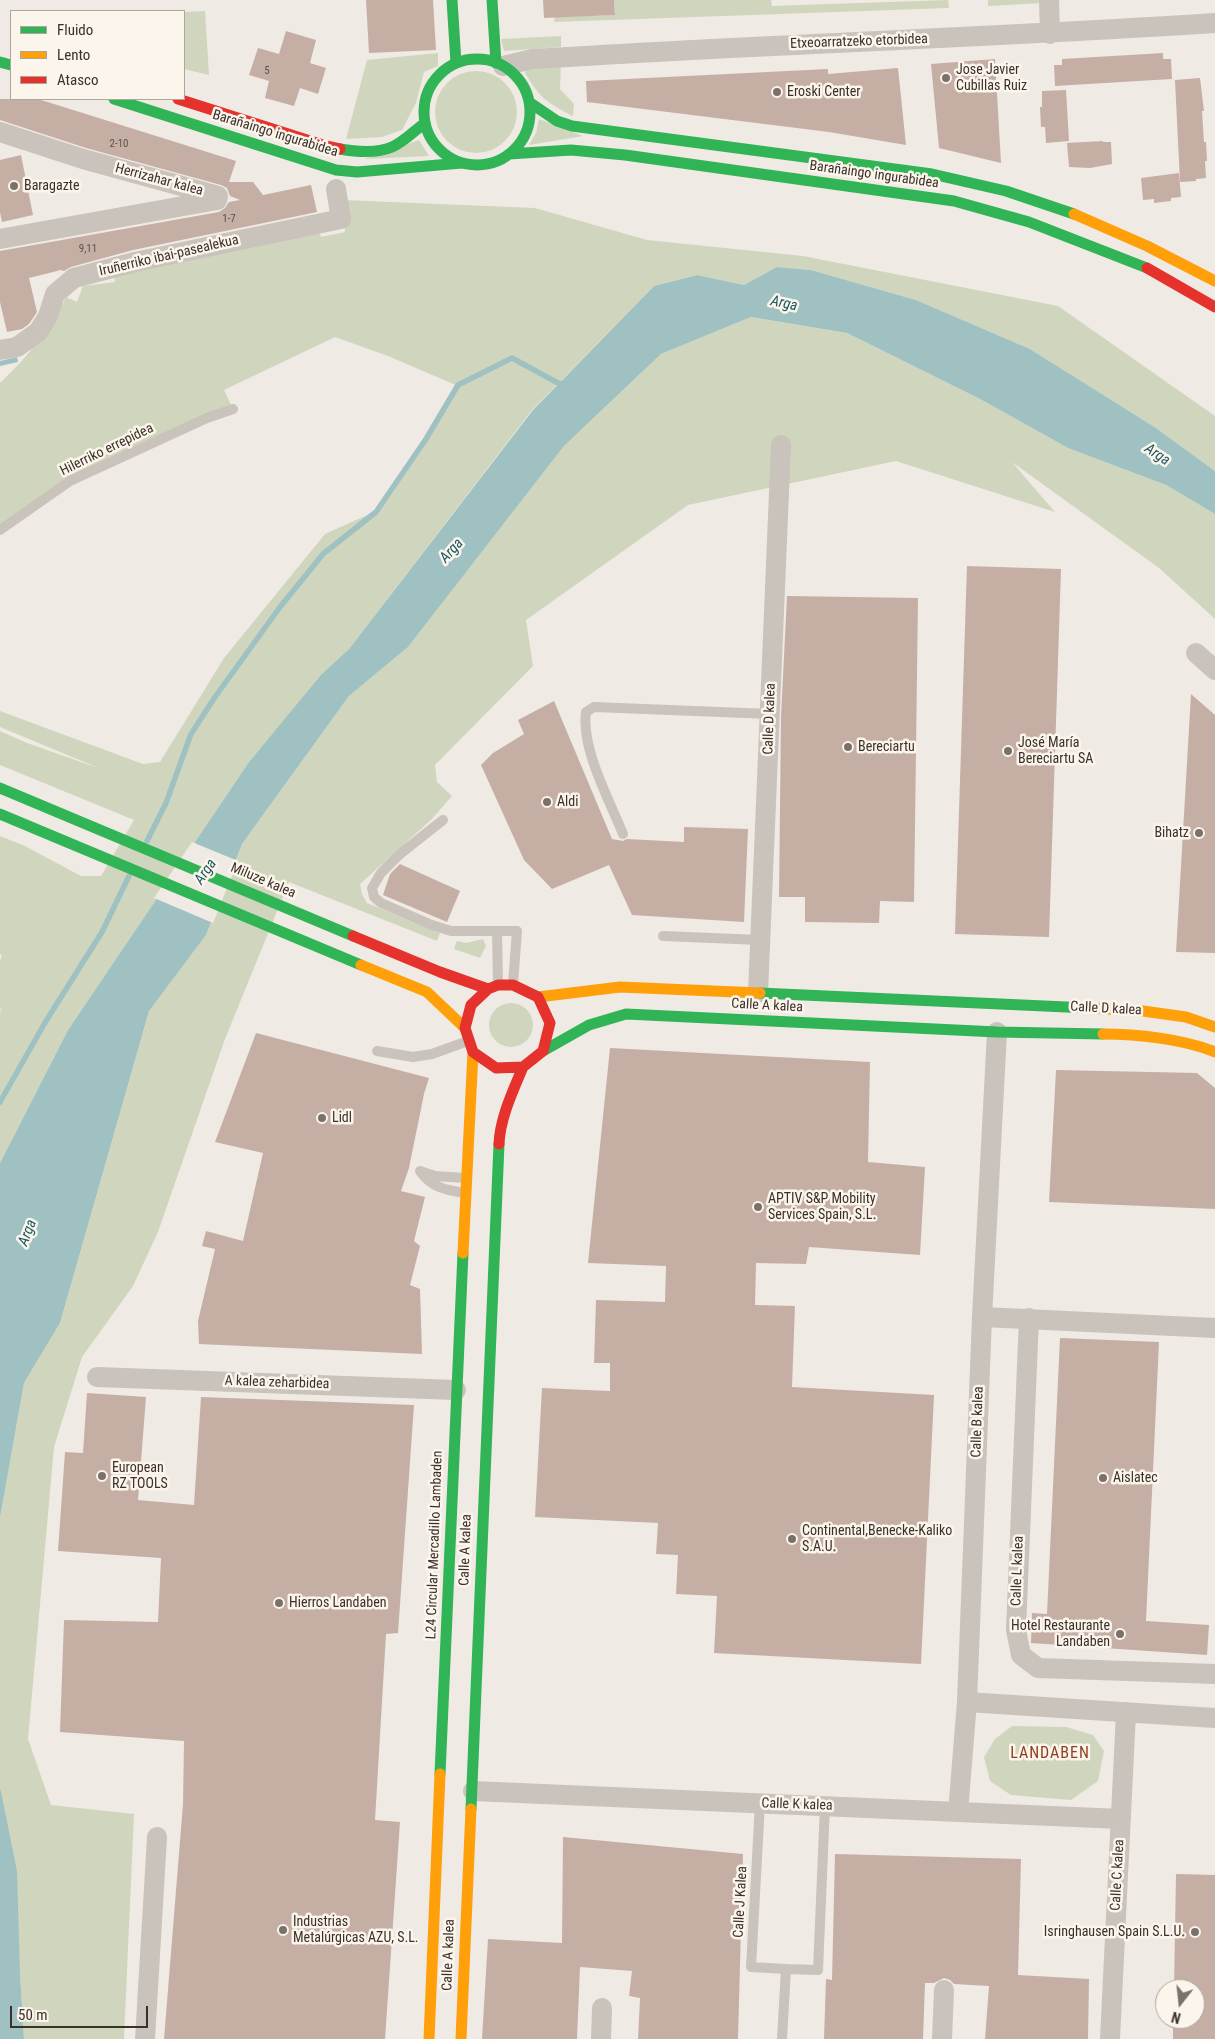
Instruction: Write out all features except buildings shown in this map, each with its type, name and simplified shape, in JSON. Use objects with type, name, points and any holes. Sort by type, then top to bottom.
[{"type":"main road","points":[[452,0],[456,63]]},
{"type":"main road","points":[[492,0],[499,64]]},
{"type":"main road","points":[[469,60],[483,60],[499,64],[515,76],[524,88],[529,102],[530,116],[526,131],[519,144],[509,154],[494,162],[478,165],[462,163],[449,157],[438,148],[429,136],[424,122],[424,104],[430,87],[441,73],[456,63],[469,60]]},
{"type":"main road","name":"Barañaingo ingurabidea","points":[[117,100],[336,170],[357,172],[462,163]]},
{"type":"main road","name":"Barañaingo ingurabidea","points":[[181,100],[326,146],[358,152],[376,151],[393,147],[424,122]]},
{"type":"main road","name":"Barañaingo ingurabidea","points":[[529,102],[557,121],[572,126],[911,171],[970,181],[998,188],[1036,199],[1107,227],[1166,254],[1215,281]]},
{"type":"main road","name":"Barañaingo ingurabidea","points":[[509,154],[572,150],[625,155],[954,201],[1029,222],[1099,248],[1158,273],[1215,307]]},
{"type":"main road","name":"Miluze kalea","points":[[0,788],[440,972],[493,987]]},
{"type":"main road","points":[[0,814],[269,928],[427,992],[465,1028],[473,1052],[496,1068],[524,1067],[543,1051],[550,1023],[538,997],[513,985],[493,987],[471,1006],[465,1028]]},
{"type":"main road","name":"Calle A kalea","points":[[538,997],[620,987],[995,1004]]},
{"type":"main road","points":[[917,1000],[945,1009],[997,1019],[1042,1015],[1051,1006]]},
{"type":"main road","name":"Calle D kalea","points":[[995,1004],[1143,1011],[1186,1017],[1215,1027]]},
{"type":"main road","name":"Calle A kalea","points":[[543,1051],[589,1024],[626,1014],[997,1019]]},
{"type":"main road","name":"Calle D kalea","points":[[997,1019],[1199,1045],[1215,1052]]},
{"type":"main road","name":"L24 Circular Mercadillo Lambaden","points":[[429,2039],[456,1390],[473,1052]]},
{"type":"main road","name":"Calle A kalea","points":[[461,2039],[465,1790],[480,1550],[499,1136],[511,1096],[524,1067]]},
{"type":"main road","points":[[444,1690],[455,1710]]},
{"type":"main road","points":[[435,1896],[447,1873]]},
{"type":"street","points":[[1049,0],[1050,34]]},
{"type":"street","name":"Etxeoarratzeko etorbidea","points":[[499,64],[568,56],[1050,34],[1215,23]]},
{"type":"street","name":"Herrizahar kalea","points":[[0,132],[83,158],[218,196],[217,200],[0,239]]},
{"type":"street","name":"Iruñerriko ibai-pasealekua","points":[[0,350],[17,347],[38,332],[48,316],[55,294],[74,278],[136,262],[341,219],[336,189]]},
{"type":"street","name":"Calle D kalea","points":[[758,993],[781,445]]},
{"type":"street","points":[[1196,653],[1215,670]]},
{"type":"street","name":"Calle B kalea","points":[[958,1812],[967,1702],[982,1317],[997,1019]]},
{"type":"street","points":[[982,1317],[1215,1328]]},
{"type":"street","name":"Calle L kalea","points":[[1029,1318],[1016,1630],[1021,1655],[1038,1668],[1215,1674]]},
{"type":"street","name":"A kalea zeharbidea","points":[[98,1377],[456,1390]]},
{"type":"street","points":[[967,1702],[1215,1718]]},
{"type":"street","name":"Calle C kalea","points":[[1110,2039],[1126,1712]]},
{"type":"street","name":"Calle K kalea","points":[[465,1790],[1121,1818]]},
{"type":"street","points":[[145,2039],[157,1837]]},
{"type":"street","points":[[942,2039],[944,1990]]},
{"type":"street","points":[[601,2039],[602,2008]]},
{"type":"lane","name":"Hilerriko errepidea","points":[[0,530],[70,481],[208,418],[233,409]]},
{"type":"lane","points":[[623,834],[589,750],[585,722],[586,712],[594,707],[770,714]]},
{"type":"lane","points":[[443,820],[400,854],[381,873],[372,888],[374,897],[381,903],[451,931],[517,931],[513,985]]},
{"type":"lane","points":[[493,987],[497,931]]},
{"type":"lane","points":[[663,936],[760,940]]},
{"type":"lane","points":[[376,1051],[413,1057],[432,1054],[469,1040]]},
{"type":"lane","points":[[466,1178],[435,1176],[420,1171],[428,1182],[443,1189],[466,1193]]},
{"type":"lane","name":"Calle J Kalea","points":[[760,1803],[751,1967],[786,1969],[818,1970],[825,1806]]},
{"type":"lane","points":[[782,2039],[786,1969]]},
{"type":"green space","points":[[614,0],[771,0],[772,6],[948,0],[949,8],[554,22],[555,17],[615,15]]},
{"type":"green space","points":[[988,0],[1043,0],[1043,3],[988,6]]},
{"type":"green space","points":[[205,11],[209,75],[185,69],[185,12]]},
{"type":"green space","points":[[561,36],[561,47],[504,51],[501,39]]},
{"type":"green space","points":[[438,53],[438,66],[424,72],[416,103],[402,130],[382,137],[346,139],[367,60]]},
{"type":"green space","points":[[561,63],[560,89],[574,104],[573,116],[545,99],[525,73],[529,66]]},
{"type":"green space","points":[[476,71],[492,74],[505,83],[514,96],[517,112],[514,128],[505,141],[492,150],[476,153],[460,150],[447,141],[438,128],[435,112],[438,96],[447,83],[460,74]]},
{"type":"green space","points":[[539,119],[583,136],[529,145],[536,133]]},
{"type":"green space","points":[[419,140],[429,156],[364,159]]},
{"type":"green space","points":[[343,200],[535,208],[647,240],[803,256],[1058,306],[1215,416],[1215,471],[1156,428],[1030,349],[916,300],[811,270],[778,267],[744,285],[697,275],[654,286],[532,410],[349,649],[321,676],[249,762],[68,1030],[0,1163],[0,1012],[3,1006],[0,1010],[0,960],[2,956],[0,954],[0,836],[25,846],[81,876],[101,876],[134,820],[0,765],[0,731],[27,743],[101,769],[0,727],[0,711],[143,764],[160,762],[224,658],[325,534],[376,511],[458,386],[388,356],[335,337],[224,390],[233,409],[82,476],[0,530],[0,383],[21,362],[52,325],[66,297],[77,302],[83,286],[115,282],[113,273],[319,230],[321,237],[345,232]]},
{"type":"green space","points":[[751,317],[847,333],[980,399],[1068,448],[1166,485],[1215,514],[1215,619],[1159,568],[1012,462],[1055,512],[896,461],[688,505],[526,620],[533,666],[435,765],[437,782],[452,796],[432,819],[360,884],[362,894],[367,903],[440,933],[437,941],[289,882],[225,1039],[158,1232],[133,1286],[82,1357],[54,1447],[28,1739],[51,1805],[134,1814],[124,2039],[24,2039],[20,1973],[0,1786],[0,1518],[24,1383],[60,1323],[149,1011],[206,935],[242,844],[349,696],[408,647],[564,446],[661,354]]},
{"type":"green space","points":[[483,939],[486,946],[480,958],[454,949],[457,941],[466,943]]},
{"type":"green space","points":[[515,1003],[527,1009],[532,1016],[532,1034],[527,1041],[520,1046],[507,1047],[499,1044],[492,1037],[489,1021],[492,1013],[499,1006]]},
{"type":"green space","points":[[1012,1726],[1066,1727],[1093,1735],[1104,1751],[1098,1781],[1071,1800],[1011,1795],[990,1781],[984,1757],[995,1739]]},
{"type":"water","name":"Arga","points":[[777,267],[811,270],[916,300],[1030,349],[1156,428],[1215,471],[1215,514],[1166,485],[1068,448],[980,399],[847,333],[751,317],[661,354],[564,446],[408,647],[349,696],[242,844],[206,935],[149,1011],[60,1323],[24,1383],[0,1518],[0,1163],[68,1030],[249,762],[321,675],[349,649],[533,410],[654,286],[697,275],[744,285]]},
{"type":"water","points":[[17,357],[18,362],[0,366],[0,361]]},
{"type":"water","points":[[0,1787],[17,1871],[24,2039],[0,2039]]},
{"type":"pier","points":[[192,842],[238,861],[213,923],[154,898]]},
{"type":"waterway","points":[[147,841],[166,803],[191,734],[215,697],[280,607],[323,554],[376,512],[426,439],[458,385],[512,358],[558,383],[566,385]]},
{"type":"waterway","points":[[0,1102],[46,1021],[102,932],[129,876]]},
{"type":"traffic: fast","points":[[452,0],[456,63]]},
{"type":"traffic: fast","points":[[492,0],[496,63]]},
{"type":"traffic: fast","points":[[477,59],[497,63],[514,75],[526,92],[530,112],[526,132],[514,149],[497,161],[477,165],[457,161],[440,149],[428,132],[424,112],[428,92],[440,75],[457,63],[477,59]]},
{"type":"traffic: fast","points":[[0,62],[10,65]]},
{"type":"traffic: fast","points":[[117,100],[336,170],[357,172],[462,163]]},
{"type":"traffic: fast","points":[[529,102],[557,121],[572,126],[932,174],[1006,191],[1074,214]]},
{"type":"traffic: fast","points":[[340,149],[366,152],[380,151],[401,142],[425,123]]},
{"type":"traffic: fast","points":[[509,154],[571,150],[625,155],[954,201],[1029,222],[1147,268]]},
{"type":"traffic: fast","points":[[0,788],[353,936]]},
{"type":"traffic: fast","points":[[0,814],[361,965]]},
{"type":"traffic: fast","points":[[760,993],[1088,1008]]},
{"type":"traffic: fast","points":[[543,1051],[589,1025],[626,1014],[997,1032],[1103,1034]]},
{"type":"traffic: fast","points":[[471,1809],[499,1144]]},
{"type":"traffic: fast","points":[[440,1774],[463,1253]]},
{"type":"traffic: slow","points":[[1074,214],[1147,246],[1215,281]]},
{"type":"traffic: slow","points":[[361,965],[427,992],[465,1028]]},
{"type":"traffic: slow","points":[[538,997],[620,987],[760,993]]},
{"type":"traffic: slow","points":[[1088,1008],[1143,1011],[1186,1017],[1215,1027]]},
{"type":"traffic: slow","points":[[1103,1034],[1160,1038],[1203,1047],[1215,1052]]},
{"type":"traffic: slow","points":[[463,1253],[473,1052]]},
{"type":"traffic: slow","points":[[429,2039],[440,1774]]},
{"type":"traffic: slow","points":[[461,2039],[471,1809]]},
{"type":"traffic: jam","points":[[181,100],[340,149]]},
{"type":"traffic: jam","points":[[1147,268],[1215,307]]},
{"type":"traffic: jam","points":[[353,936],[440,972],[488,989]]},
{"type":"traffic: jam","points":[[498,985],[513,985],[538,997],[550,1023],[543,1051],[523,1067],[496,1068],[473,1052],[465,1028],[471,1005],[488,989],[498,985]]},
{"type":"traffic: jam","points":[[499,1144],[504,1115],[523,1067]]},
{"type":"place","name":"Jose Javier Cubillas Ruiz","points":[[946,78]]},
{"type":"place","name":"Eroski Center","points":[[777,92]]},
{"type":"place","name":"Baragazte","points":[[14,186]]},
{"type":"place","name":"Bereciartu","points":[[848,747]]},
{"type":"place","name":"José María Bereciartu SA","points":[[1008,751]]},
{"type":"place","name":"Aldi","points":[[547,802]]},
{"type":"place","name":"Bihatz","points":[[1199,833]]},
{"type":"place","name":"Lidl","points":[[322,1118]]},
{"type":"place","name":"APTIV S&P Mobility Services Spain, S.L.","points":[[758,1207]]},
{"type":"place","name":"European RZ TOOLS","points":[[102,1476]]},
{"type":"place","name":"Aislatec","points":[[1103,1478]]},
{"type":"place","name":"Continental,Benecke-Kaliko S.A.U.","points":[[792,1539]]},
{"type":"place","name":"Hierros Landaben","points":[[279,1603]]},
{"type":"place","name":"Hotel Restaurante Landaben","points":[[1120,1634]]},
{"type":"place","name":"Industrias Metalúrgicas AZU, S.L.","points":[[283,1930]]},
{"type":"place","name":"Isringhausen Spain S.L.U.","points":[[1195,1932]]},
{"type":"district","name":"LANDABEN","points":[[1050,1754]]}]
